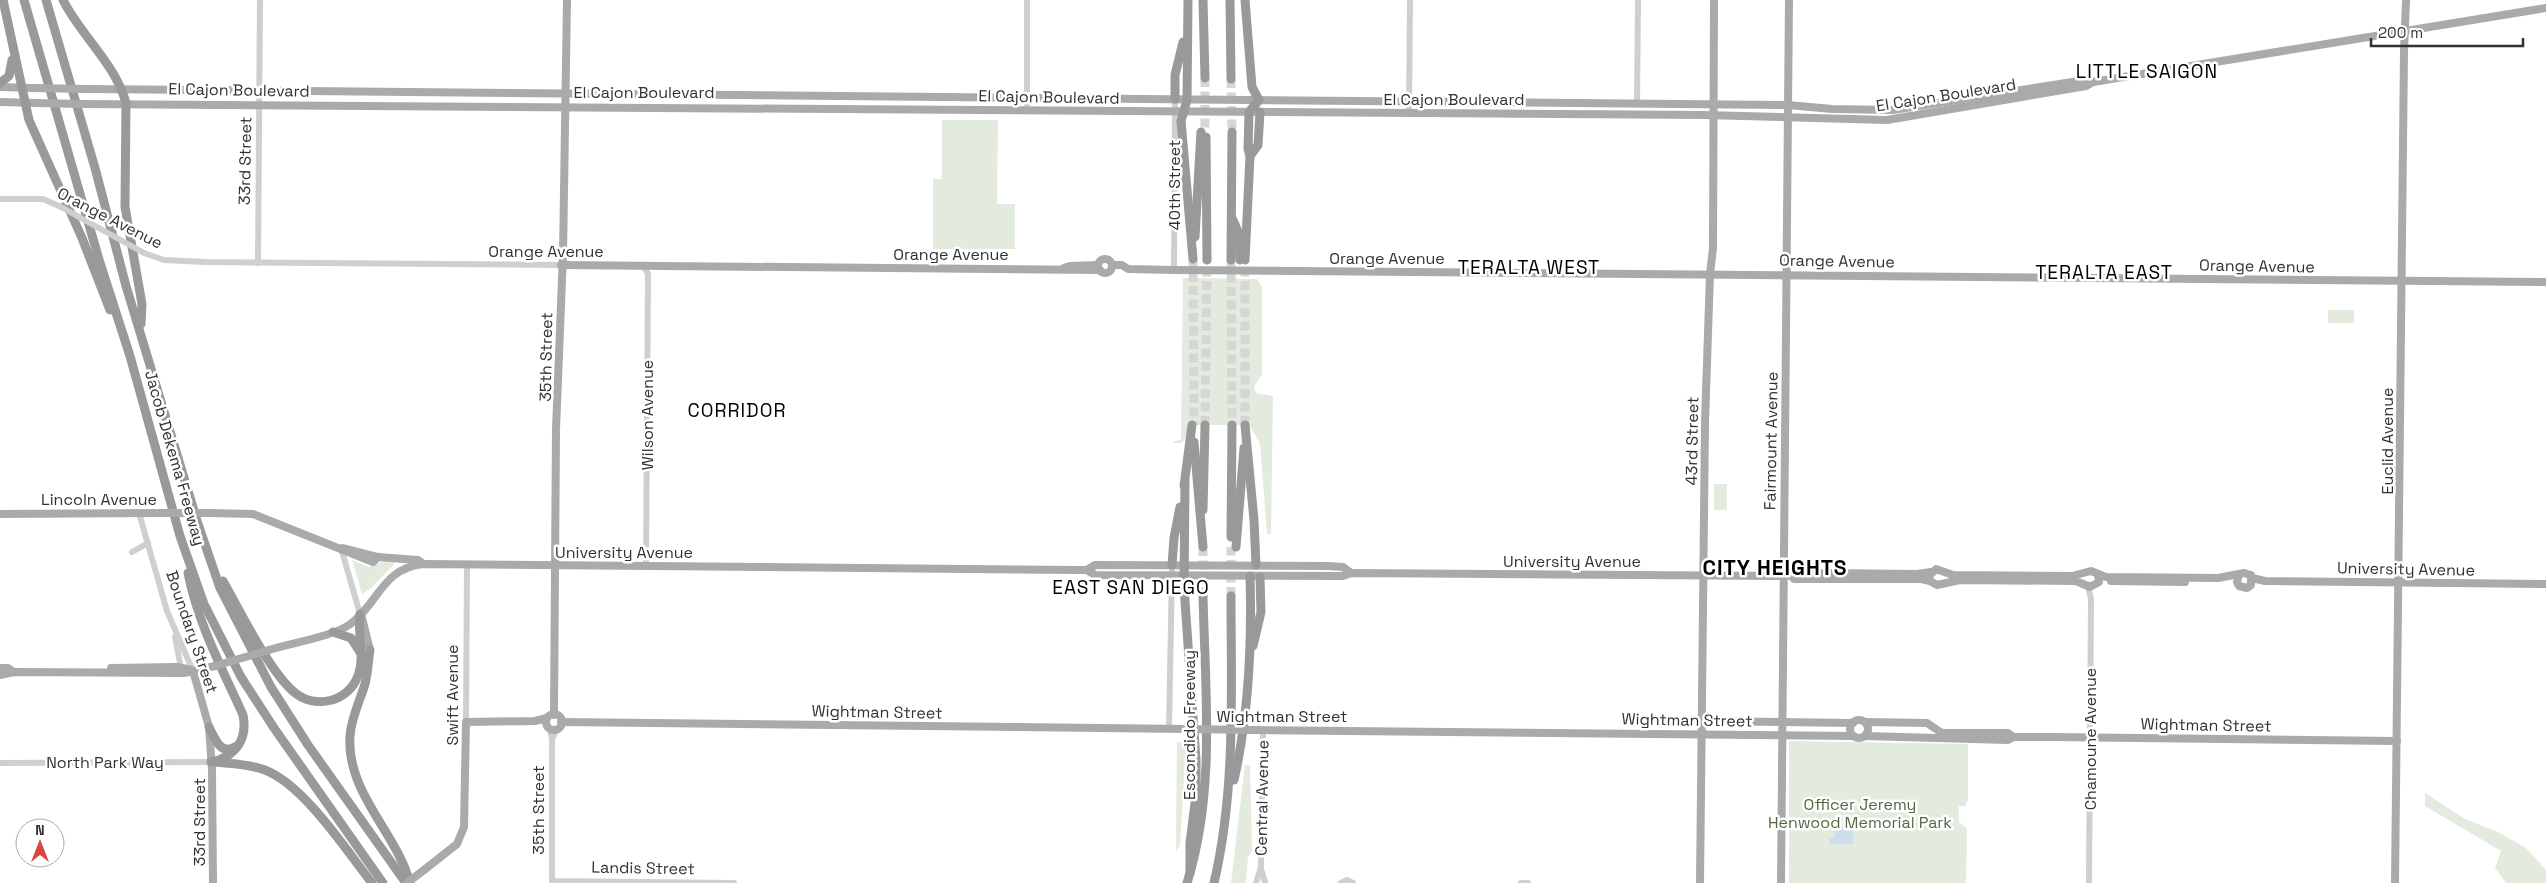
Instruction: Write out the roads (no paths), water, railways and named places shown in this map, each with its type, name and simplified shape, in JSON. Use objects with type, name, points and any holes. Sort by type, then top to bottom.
[{"type":"highway","points":[[3,0],[29,120],[82,238],[130,356]]},
{"type":"highway","name":"Jacob Dekema Freeway","points":[[24,0],[100,263],[130,356],[180,536],[204,604],[241,677],[274,728],[383,883]]},
{"type":"highway","name":"Jacob Dekema Freeway","points":[[46,0],[95,168],[126,286],[141,329],[209,557],[236,622],[271,687],[308,745],[408,883]]},
{"type":"highway","points":[[63,0],[122,90],[126,103],[125,207],[142,304],[141,329]]},
{"type":"highway","points":[[1188,0],[1186,32],[1187,100],[1179,111],[1182,121],[1193,260],[1203,132],[1207,260]]},
{"type":"highway","points":[[1204,0],[1205,78]]},
{"type":"highway","points":[[1230,0],[1231,79]]},
{"type":"highway","points":[[1232,218],[1239,234],[1243,260],[1250,156],[1248,149],[1249,112],[1259,100],[1252,87],[1245,0]]},
{"type":"highway","points":[[0,83],[9,76],[12,70],[8,27]]},
{"type":"highway","points":[[1175,99],[1175,75],[1186,32]]},
{"type":"highway","points":[[1250,156],[1258,144],[1260,112]]},
{"type":"highway","points":[[1231,260],[1232,132]]},
{"type":"highway","points":[[1172,565],[1174,538],[1194,425],[1196,493],[1202,547],[1204,425]]},
{"type":"highway","points":[[1232,425],[1233,547],[1245,425],[1254,520],[1256,566]]},
{"type":"highway","points":[[1185,482],[1184,576],[1196,760],[1196,795],[1190,843],[1190,873]]},
{"type":"highway","points":[[180,536],[192,598],[243,715],[244,731],[233,754],[211,762]]},
{"type":"highway","points":[[209,557],[268,658],[298,696],[325,701],[341,696],[357,680],[360,667],[358,624],[360,614]]},
{"type":"highway","points":[[1214,883],[1240,755],[1250,656],[1250,576]]},
{"type":"highway","points":[[1250,656],[1261,612],[1260,577]]},
{"type":"highway","name":"Escondido Freeway","points":[[1186,883],[1190,873],[1205,798],[1203,595]]},
{"type":"highway","points":[[1226,817],[1230,772],[1231,596]]},
{"type":"highway","points":[[333,632],[351,638],[360,653]]},
{"type":"highway","points":[[370,650],[366,678],[350,731],[351,760],[359,785],[405,866],[408,883]]},
{"type":"highway","points":[[209,727],[223,749],[232,749],[239,744]]},
{"type":"highway","points":[[211,762],[255,767],[286,782],[315,812],[372,883]]},
{"type":"main road","name":"35th Street","points":[[553,723],[556,428],[561,265],[564,255],[567,0]]},
{"type":"main road","name":"43rd Street","points":[[1700,883],[1710,274],[1713,248],[1714,0]]},
{"type":"main road","name":"Fairmount Avenue","points":[[1782,883],[1789,0]]},
{"type":"main road","name":"Euclid Avenue","points":[[2395,883],[2406,0]]},
{"type":"main road","name":"El Cajon Boulevard","points":[[0,102],[1713,115],[1865,120],[1902,118],[2086,86],[2093,82],[2546,8]]},
{"type":"main road","name":"El Cajon Boulevard","points":[[0,87],[260,92],[1713,104],[1893,110],[2085,80],[2093,82]]},
{"type":"main road","points":[[1998,101],[2003,97],[2017,94],[2020,90]]},
{"type":"main road","points":[[1816,118],[1820,114],[1831,114],[1832,109]]},
{"type":"main road","points":[[1865,120],[1867,116],[1877,110]]},
{"type":"main road","points":[[1105,259],[1111,268],[1106,273],[1099,268],[1105,259]]},
{"type":"main road","name":"Orange Avenue","points":[[561,265],[1064,268],[1070,266],[1099,268]]},
{"type":"main road","name":"Orange Avenue","points":[[1111,268],[2546,282]]},
{"type":"main road","name":"Lincoln Avenue","points":[[0,514],[220,512],[253,514],[341,548],[351,555],[370,562],[376,562],[378,557],[418,560],[423,564]]},
{"type":"main road","name":"University Avenue","points":[[0,675],[14,672],[193,671],[215,666],[349,626],[396,572],[412,565],[423,564],[1086,570],[1095,575],[1260,577],[1343,576],[1351,572],[1792,576],[1794,574],[1917,574],[1931,572]]},
{"type":"main road","name":"University Avenue","points":[[1086,570],[1095,565],[1184,564],[1327,566],[1343,567],[1351,572]]},
{"type":"main road","points":[[1250,576],[1256,566]]},
{"type":"main road","points":[[1306,577],[1308,572],[1320,570],[1327,566]]},
{"type":"main road","points":[[1938,569],[1943,572],[1949,575],[2072,576],[2094,571],[2106,577],[2200,578],[2246,573],[2251,581],[2244,588],[2229,582],[2106,582],[2092,585],[2076,580],[1960,580],[1934,585],[1930,582],[1931,572],[1938,569]]},
{"type":"main road","points":[[1942,583],[1945,576],[1943,572]]},
{"type":"main road","points":[[1861,579],[1863,577],[1873,577],[1876,573]]},
{"type":"main road","points":[[2086,573],[2083,578],[2092,585]]},
{"type":"main road","points":[[2092,585],[2098,574]]},
{"type":"main road","points":[[2238,584],[2239,575]]},
{"type":"main road","name":"University Avenue","points":[[1792,576],[1794,579],[1921,579],[1930,582]]},
{"type":"main road","name":"University Avenue","points":[[2251,581],[2262,584],[2265,581],[2546,584]]},
{"type":"main road","points":[[360,614],[370,650]]},
{"type":"main road","name":"University Avenue","points":[[58,673],[67,669],[178,667],[193,671]]},
{"type":"main road","name":"University Avenue","points":[[0,668],[8,668],[14,672]]},
{"type":"main road","name":"Boundary Street","points":[[193,671],[209,727],[211,762]]},
{"type":"main road","name":"Wightman Street","points":[[1702,721],[1853,722],[1860,720],[1865,722],[1927,723],[1942,733],[2008,733],[2014,737]]},
{"type":"main road","name":"Wightman Street","points":[[466,722],[535,721],[553,723],[1702,734],[2008,740],[2014,737],[2090,737],[2397,741]]},
{"type":"main road","name":"Swift Avenue","points":[[408,883],[457,844],[464,827],[466,722]]},
{"type":"main road","points":[[1853,722],[1850,731],[1853,736]]},
{"type":"main road","points":[[1865,722],[1868,730],[1865,736]]},
{"type":"main road","name":"33rd Street","points":[[211,762],[213,883]]},
{"type":"street","name":"33rd Street","points":[[258,263],[260,0]]},
{"type":"street","points":[[1027,0],[1027,110]]},
{"type":"street","points":[[1409,113],[1410,0]]},
{"type":"street","points":[[1637,104],[1638,0]]},
{"type":"street","name":"40th Street","points":[[1174,270],[1179,111],[1175,99]]},
{"type":"street","name":"Orange Avenue","points":[[0,199],[43,199],[144,253],[164,260],[258,263],[561,265]]},
{"type":"street","name":"Wilson Avenue","points":[[644,265],[648,274],[646,566]]},
{"type":"street","name":"Boundary Street","points":[[139,513],[174,628],[193,671]]},
{"type":"street","points":[[132,552],[148,543]]},
{"type":"street","points":[[341,548],[360,614]]},
{"type":"street","name":"Swift Avenue","points":[[466,722],[467,564]]},
{"type":"street","points":[[1169,729],[1172,565]]},
{"type":"street","name":"Chamoune Avenue","points":[[2089,883],[2092,585]]},
{"type":"street","points":[[174,628],[180,663],[178,667]]},
{"type":"street","name":"35th Street","points":[[552,881],[553,723]]},
{"type":"street","name":"Central Avenue","points":[[1256,883],[1261,866],[1263,730]]},
{"type":"street","name":"North Park Way","points":[[0,763],[211,762]]},
{"type":"street","name":"Central Avenue","points":[[1261,866],[1266,883]]},
{"type":"street","points":[[1341,883],[1347,880],[1353,883]]},
{"type":"street","name":"Landis Street","points":[[552,881],[734,883]]},
{"type":"street","points":[[1256,883],[1266,883]]},
{"type":"street","points":[[1521,883],[1528,883]]},
{"type":"water","points":[[1835,827],[1853,827],[1853,844],[1829,844],[1830,838],[1834,838]]},
{"type":"tunnel","points":[[1205,78],[1205,132]]},
{"type":"tunnel","points":[[1231,79],[1232,132]]},
{"type":"tunnel","points":[[1193,259],[1194,425]]},
{"type":"tunnel","points":[[1205,425],[1207,260]]},
{"type":"tunnel","points":[[1231,260],[1232,425]]},
{"type":"tunnel","points":[[1245,260],[1245,425]]},
{"type":"tunnel","points":[[1203,547],[1203,595]]},
{"type":"tunnel","points":[[1231,547],[1231,596]]},
{"type":"district","name":"LITTLE SAIGON","points":[[2147,71]]},
{"type":"district","name":"TERALTA WEST","points":[[1529,267]]},
{"type":"district","name":"TERALTA EAST","points":[[2104,272]]},
{"type":"district","name":"CORRIDOR","points":[[737,410]]},
{"type":"district","name":"CITY HEIGHTS","points":[[1775,567]]},
{"type":"district","name":"EAST SAN DIEGO","points":[[1131,587]]},
{"type":"park label","name":"Officer Jeremy Henwood Memorial Park","points":[[1860,813]]}]
